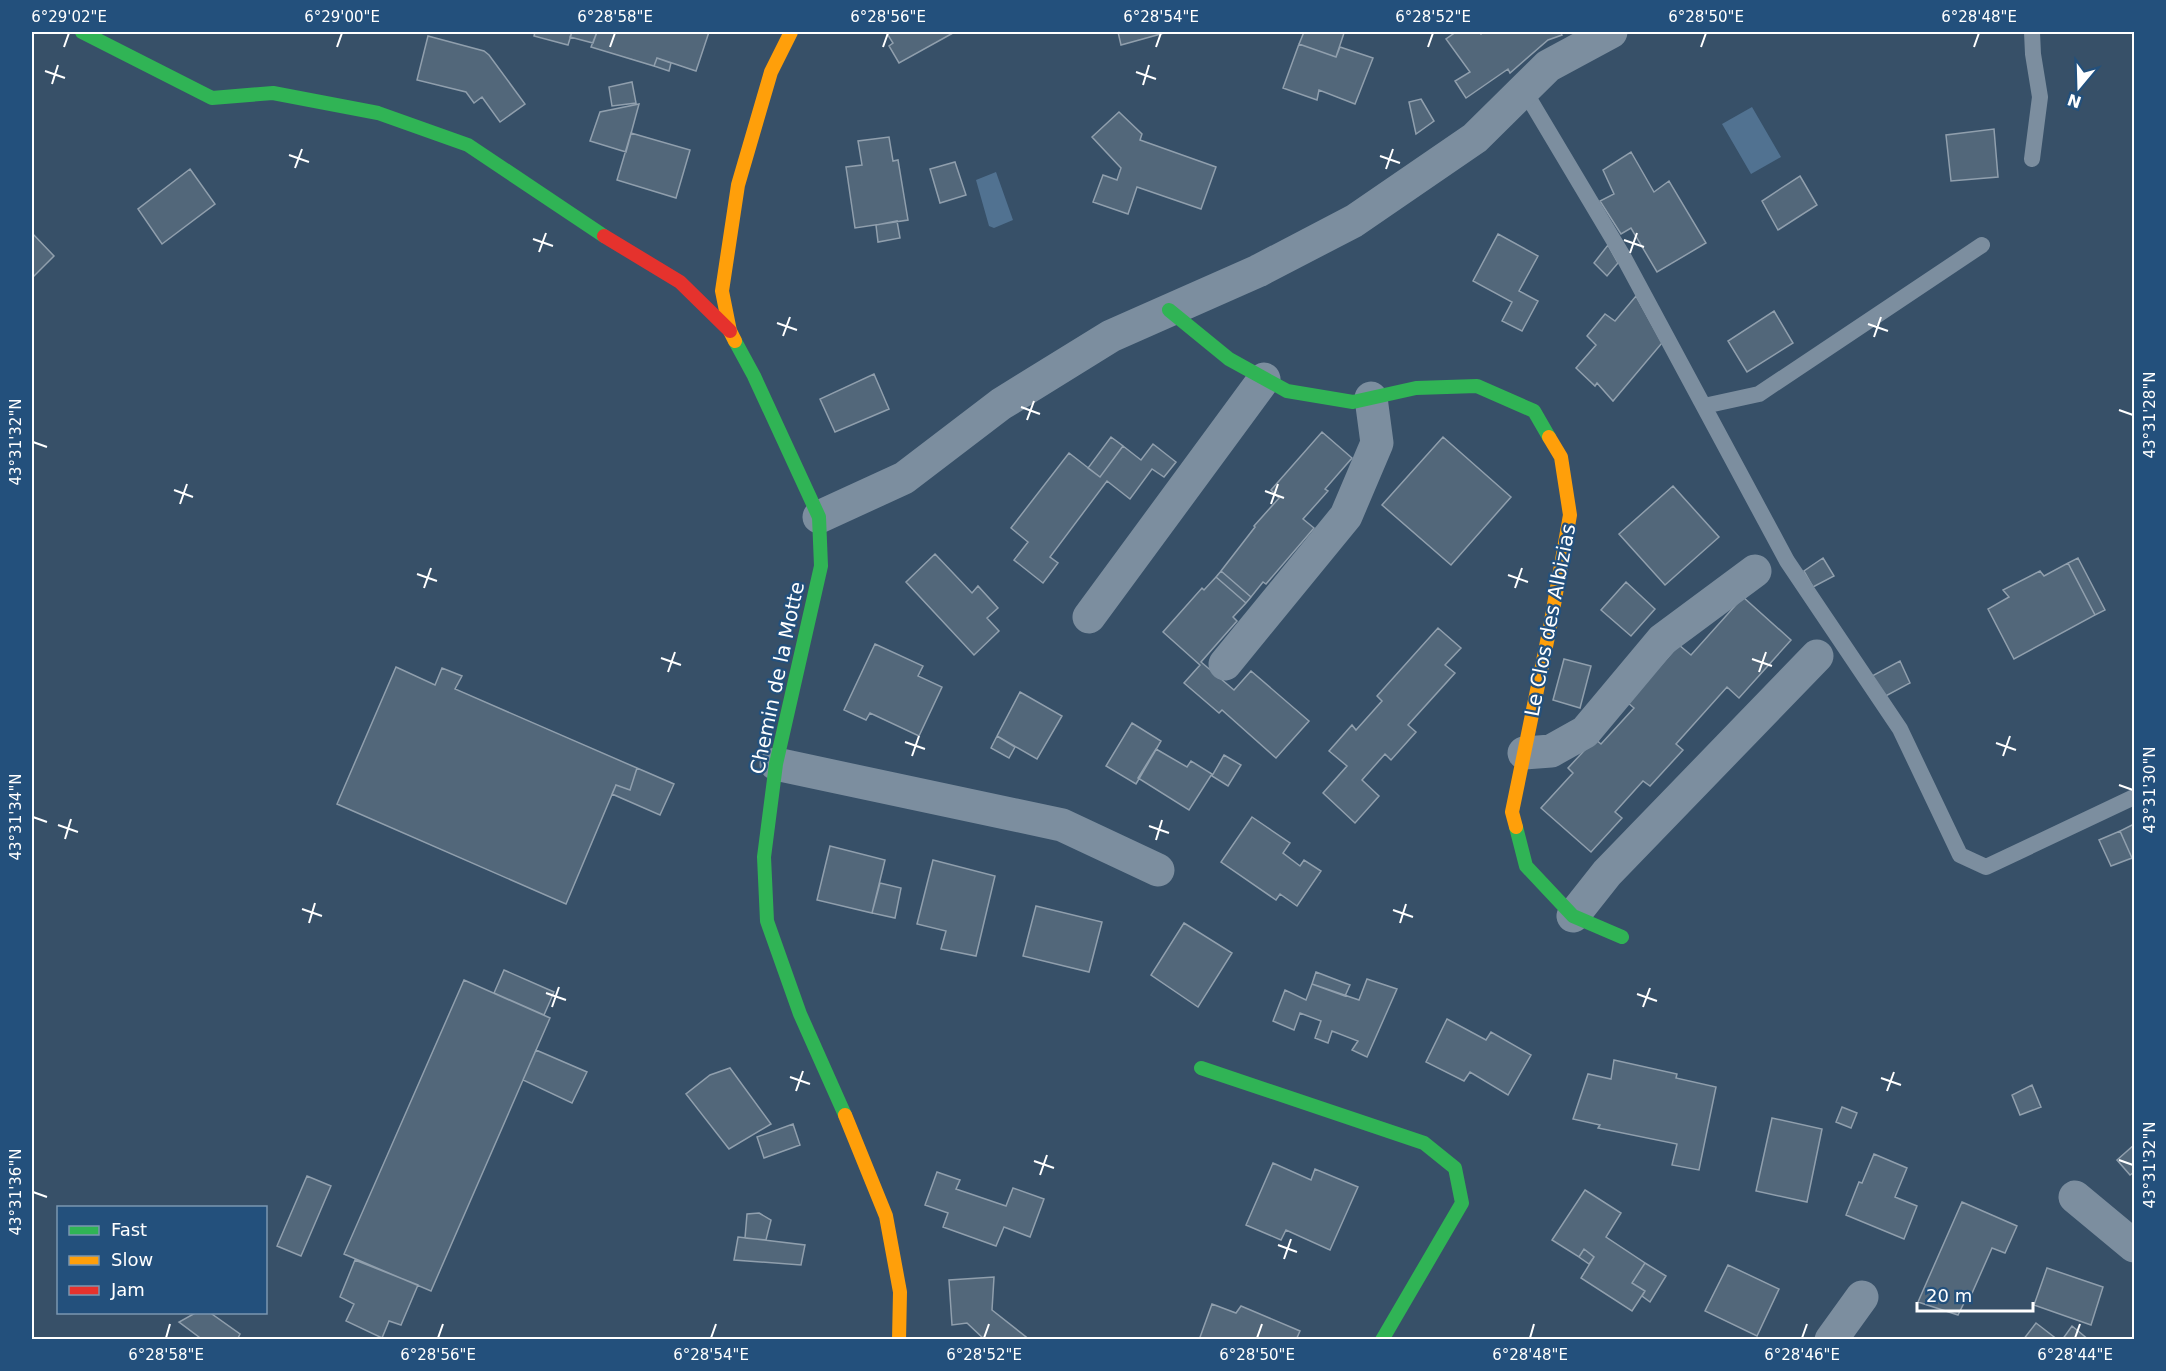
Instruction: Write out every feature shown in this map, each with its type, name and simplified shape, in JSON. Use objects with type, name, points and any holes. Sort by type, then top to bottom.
[{"type":"street","points":[[82,32],[212,98],[273,93],[378,113],[468,145],[572,216],[680,282],[730,330]]},
{"type":"street","name":"Chemin de la Motte","points":[[791,32],[771,72],[738,185],[722,291],[730,330],[754,376],[819,517],[821,566],[776,764],[764,857],[766,921],[800,1014],[848,1122],[886,1216],[900,1292],[899,1340]]},
{"type":"street","points":[[819,517],[903,478],[1001,404],[1111,336],[1258,272],[1354,221],[1475,138],[1548,66],[1611,32]]},
{"type":"street","name":"Le Clos des Albizias","points":[[1169,310],[1229,359],[1287,391],[1353,402],[1416,388],[1477,386],[1534,411],[1561,457],[1570,515],[1550,627],[1512,812],[1526,866],[1573,916],[1622,938]]},
{"type":"street","points":[[1089,617],[1264,379]]},
{"type":"street","points":[[1225,663],[1346,516],[1377,443],[1371,398]]},
{"type":"street","points":[[1524,753],[1551,751],[1585,732],[1662,640],[1755,571]]},
{"type":"street","points":[[1573,916],[1607,873],[1817,656]]},
{"type":"street","points":[[776,764],[1062,825],[1158,870]]},
{"type":"street","points":[[1201,1068],[1424,1143],[1455,1168],[1462,1203],[1382,1340]]},
{"type":"street","points":[[2075,1197],[2134,1246]]},
{"type":"street","points":[[1831,1340],[1862,1297]]},
{"type":"lane","points":[[2032,32],[2032,54],[2040,97],[2032,159]]},
{"type":"lane","points":[[1524,90],[1623,256],[1787,561],[1900,729],[1960,855],[1986,867],[2134,797]]},
{"type":"lane","points":[[1704,406],[1759,394],[1982,245]]},
{"type":"water","points":[[1752,107],[1781,157],[1751,174],[1722,124]]},
{"type":"water","points":[[996,172],[1013,220],[994,228],[989,226],[976,180]]},
{"type":"building","points":[[535,32],[572,32],[568,45],[534,36]]},
{"type":"building","points":[[572,32],[597,32],[593,43],[570,37]]},
{"type":"building","points":[[597,32],[709,32],[696,71],[657,58],[654,66],[591,47]]},
{"type":"building","points":[[886,32],[953,33],[899,63],[889,46],[893,43]]},
{"type":"building","points":[[1118,32],[1168,32],[1121,45]]},
{"type":"building","points":[[1304,32],[1344,33],[1336,57],[1299,44]]},
{"type":"building","points":[[1456,32],[1479,32],[1481,34],[1484,32],[1560,32],[1562,35],[1548,40],[1510,73],[1508,69],[1466,98],[1455,81],[1470,72],[1446,39]]},
{"type":"building","points":[[428,36],[484,51],[525,104],[500,122],[482,97],[474,103],[466,92],[417,80]]},
{"type":"building","points":[[1299,44],[1336,57],[1340,47],[1373,58],[1355,104],[1319,90],[1317,100],[1283,88]]},
{"type":"building","points":[[657,58],[671,63],[669,71],[654,66]]},
{"type":"building","points":[[632,82],[636,103],[612,106],[609,87]]},
{"type":"building","points":[[1421,99],[1434,121],[1416,134],[1409,102]]},
{"type":"building","points":[[639,104],[626,152],[590,141],[600,112]]},
{"type":"building","points":[[1119,112],[1142,134],[1140,140],[1216,167],[1201,209],[1137,187],[1128,214],[1093,202],[1103,175],[1117,180],[1121,168],[1092,137]]},
{"type":"building","points":[[1994,129],[1998,177],[1951,181],[1946,135]]},
{"type":"building","points":[[631,133],[690,150],[676,198],[617,180]]},
{"type":"building","points":[[889,137],[893,161],[898,160],[908,220],[855,228],[846,167],[862,165],[858,141]]},
{"type":"building","points":[[1631,152],[1654,192],[1669,181],[1706,243],[1657,272],[1631,228],[1621,234],[1600,201],[1614,194],[1603,170]]},
{"type":"building","points":[[955,162],[966,195],[940,203],[930,169]]},
{"type":"building","points":[[190,169],[215,204],[162,244],[138,209]]},
{"type":"building","points":[[1800,176],[1817,205],[1778,230],[1762,201]]},
{"type":"building","points":[[897,221],[900,238],[878,242],[876,225]]},
{"type":"building","points":[[32,233],[54,256],[32,278]]},
{"type":"building","points":[[1498,234],[1538,256],[1519,291],[1538,301],[1522,331],[1502,321],[1512,302],[1473,281]]},
{"type":"building","points":[[1608,245],[1618,263],[1607,276],[1594,263]]},
{"type":"building","points":[[1636,296],[1662,343],[1613,401],[1597,383],[1595,386],[1576,368],[1596,345],[1587,336],[1605,314],[1615,321]]},
{"type":"building","points":[[1774,311],[1793,343],[1747,372],[1728,341]]},
{"type":"building","points":[[874,374],[889,409],[835,432],[820,399]]},
{"type":"building","points":[[1322,432],[1352,458],[1325,489],[1328,491],[1303,519],[1314,528],[1266,584],[1263,582],[1251,597],[1221,571],[1254,526],[1279,498],[1271,490]]},
{"type":"building","points":[[1111,437],[1123,446],[1100,477],[1088,468]]},
{"type":"building","points":[[1443,437],[1511,497],[1451,565],[1382,505]]},
{"type":"building","points":[[1153,444],[1176,462],[1164,477],[1152,469],[1130,499],[1107,481],[1050,557],[1058,563],[1043,583],[1014,560],[1028,542],[1011,528],[1069,453],[1100,477],[1123,446],[1141,460]]},
{"type":"building","points":[[1673,486],[1719,537],[1665,585],[1619,534]]},
{"type":"building","points":[[935,554],[972,593],[978,586],[998,608],[987,618],[999,631],[974,655],[906,582]]},
{"type":"building","points":[[1823,558],[1834,576],[1813,587],[1804,571]]},
{"type":"building","points":[[2078,558],[2105,610],[2095,615],[2068,563]]},
{"type":"building","points":[[2068,563],[2095,615],[2014,659],[1988,609],[2009,597],[2003,590],[2040,571],[2044,576]]},
{"type":"building","points":[[1221,571],[1251,597],[1246,603],[1216,577]]},
{"type":"building","points":[[1216,577],[1246,603],[1233,617],[1237,621],[1201,662],[1234,690],[1251,671],[1309,721],[1276,758],[1222,710],[1219,713],[1184,683],[1200,665],[1163,632],[1202,588],[1204,590]]},
{"type":"building","points":[[1626,582],[1655,609],[1631,636],[1601,610]]},
{"type":"building","points":[[1743,597],[1791,640],[1739,698],[1727,687],[1676,744],[1683,750],[1650,786],[1643,781],[1615,812],[1622,818],[1591,852],[1541,808],[1573,773],[1568,768],[1595,739],[1601,744],[1634,708],[1627,702],[1679,645],[1691,655]]},
{"type":"building","points":[[1438,628],[1461,648],[1445,665],[1455,673],[1408,725],[1416,732],[1391,760],[1385,754],[1362,780],[1379,796],[1355,823],[1323,793],[1347,766],[1329,751],[1352,725],[1356,730],[1382,701],[1377,696]]},
{"type":"building","points":[[875,644],[923,666],[918,676],[942,687],[919,736],[870,713],[866,720],[844,710]]},
{"type":"building","points":[[1564,659],[1591,666],[1580,708],[1553,700]]},
{"type":"building","points":[[1900,661],[1910,683],[1882,698],[1872,676]]},
{"type":"building","points":[[396,667],[435,685],[442,668],[462,676],[455,689],[637,768],[630,790],[616,785],[566,904],[337,804]]},
{"type":"building","points":[[1020,692],[1062,716],[1037,759],[997,736]]},
{"type":"building","points":[[1132,723],[1161,741],[1136,784],[1106,766]]},
{"type":"building","points":[[997,736],[1015,747],[1009,758],[991,748]]},
{"type":"building","points":[[1156,749],[1187,767],[1191,761],[1212,774],[1189,810],[1138,778]]},
{"type":"building","points":[[1224,755],[1241,765],[1228,786],[1212,776]]},
{"type":"building","points":[[637,768],[674,784],[660,815],[612,794],[616,785],[630,790]]},
{"type":"building","points":[[1252,817],[1290,843],[1283,853],[1300,866],[1304,860],[1321,871],[1297,906],[1280,894],[1276,900],[1221,862]]},
{"type":"building","points":[[2134,824],[2134,856],[2132,858],[2120,831]]},
{"type":"building","points":[[2120,831],[2132,858],[2111,866],[2099,840]]},
{"type":"building","points":[[830,846],[885,860],[872,913],[817,900]]},
{"type":"building","points":[[933,860],[995,876],[976,956],[941,949],[946,931],[917,924]]},
{"type":"building","points":[[880,883],[901,888],[895,918],[872,913]]},
{"type":"building","points":[[1036,906],[1102,922],[1089,972],[1023,956]]},
{"type":"building","points":[[1184,923],[1232,953],[1198,1007],[1151,975]]},
{"type":"building","points":[[504,970],[554,992],[544,1015],[494,993]]},
{"type":"building","points":[[1316,972],[1350,985],[1345,996],[1312,984]]},
{"type":"building","points":[[1367,979],[1397,989],[1367,1057],[1352,1050],[1358,1041],[1332,1031],[1328,1043],[1315,1038],[1321,1021],[1300,1013],[1294,1030],[1273,1021],[1285,990],[1306,1000],[1312,984],[1359,1000]]},
{"type":"building","points":[[464,980],[550,1018],[431,1291],[344,1254]]},
{"type":"building","points":[[1447,1019],[1486,1040],[1491,1032],[1531,1055],[1508,1095],[1470,1072],[1464,1081],[1426,1062]]},
{"type":"building","points":[[536,1050],[587,1072],[572,1103],[523,1080]]},
{"type":"building","points":[[1614,1060],[1677,1074],[1676,1078],[1716,1087],[1699,1170],[1672,1165],[1677,1144],[1598,1128],[1600,1125],[1573,1119],[1588,1074],[1611,1079]]},
{"type":"building","points":[[730,1068],[771,1124],[729,1149],[686,1094],[710,1075]]},
{"type":"building","points":[[2032,1085],[2041,1107],[2020,1115],[2012,1095]]},
{"type":"building","points":[[1842,1107],[1857,1113],[1851,1128],[1836,1122]]},
{"type":"building","points":[[1772,1118],[1822,1129],[1807,1202],[1756,1191]]},
{"type":"building","points":[[793,1124],[800,1145],[764,1158],[757,1137]]},
{"type":"building","points":[[2134,1145],[2134,1172],[2130,1175],[2117,1160]]},
{"type":"building","points":[[1874,1154],[1907,1168],[1895,1197],[1917,1206],[1904,1239],[1846,1215],[1859,1182],[1862,1183]]},
{"type":"building","points":[[1273,1163],[1311,1180],[1315,1169],[1358,1187],[1330,1250],[1286,1230],[1281,1240],[1246,1225]]},
{"type":"building","points":[[937,1172],[960,1180],[956,1189],[1006,1206],[1013,1188],[1044,1199],[1030,1237],[1004,1227],[996,1246],[943,1227],[948,1213],[925,1205]]},
{"type":"building","points":[[307,1176],[331,1186],[301,1256],[277,1246]]},
{"type":"building","points":[[1585,1190],[1621,1213],[1606,1237],[1645,1263],[1632,1283],[1645,1291],[1632,1311],[1581,1278],[1594,1257],[1584,1249],[1579,1257],[1552,1240]]},
{"type":"building","points":[[1962,1202],[2017,1226],[2005,1253],[1992,1248],[1969,1300],[1966,1299],[1958,1315],[1918,1302]]},
{"type":"building","points":[[759,1213],[771,1220],[766,1240],[745,1238],[747,1214]]},
{"type":"building","points":[[738,1237],[805,1245],[801,1265],[734,1260]]},
{"type":"building","points":[[1584,1249],[1594,1257],[1589,1264],[1579,1257]]},
{"type":"building","points":[[355,1260],[418,1285],[401,1325],[389,1321],[382,1338],[346,1321],[354,1304],[340,1297]]},
{"type":"building","points":[[1645,1263],[1666,1276],[1650,1302],[1642,1296],[1645,1291],[1632,1283]]},
{"type":"building","points":[[1728,1265],[1779,1289],[1757,1336],[1705,1311]]},
{"type":"building","points":[[2047,1268],[2103,1287],[2091,1325],[2034,1305]]},
{"type":"building","points":[[994,1277],[992,1310],[1030,1340],[985,1340],[967,1323],[952,1325],[949,1280]]},
{"type":"building","points":[[1212,1304],[1236,1313],[1241,1306],[1300,1331],[1296,1340],[1199,1340]]},
{"type":"building","points":[[193,1314],[212,1314],[240,1334],[237,1340],[203,1340],[179,1322]]},
{"type":"building","points":[[2036,1323],[2058,1340],[2023,1340]]},
{"type":"building","points":[[2072,1326],[2089,1340],[2062,1340]]},
{"type":"traffic: fast","points":[[82,32],[212,98],[273,93],[378,113],[468,145],[604,236]]},
{"type":"traffic: fast","points":[[1169,310],[1229,359],[1287,391],[1353,402],[1416,388],[1477,386],[1534,411],[1549,437]]},
{"type":"traffic: fast","points":[[735,341],[754,376],[819,517],[821,566],[776,764],[764,857],[767,921],[800,1014],[845,1115]]},
{"type":"traffic: fast","points":[[1516,827],[1526,866],[1573,916],[1622,937]]},
{"type":"traffic: fast","points":[[1201,1068],[1424,1143],[1455,1168],[1462,1203],[1382,1340]]},
{"type":"traffic: slow","points":[[735,341],[730,331],[722,291],[738,185],[771,72],[791,32]]},
{"type":"traffic: slow","points":[[1516,827],[1512,812],[1550,627],[1570,515],[1561,457],[1549,437]]},
{"type":"traffic: slow","points":[[845,1115],[886,1216],[900,1292],[899,1340]]},
{"type":"traffic: jam","points":[[604,236],[680,282],[730,331]]}]
